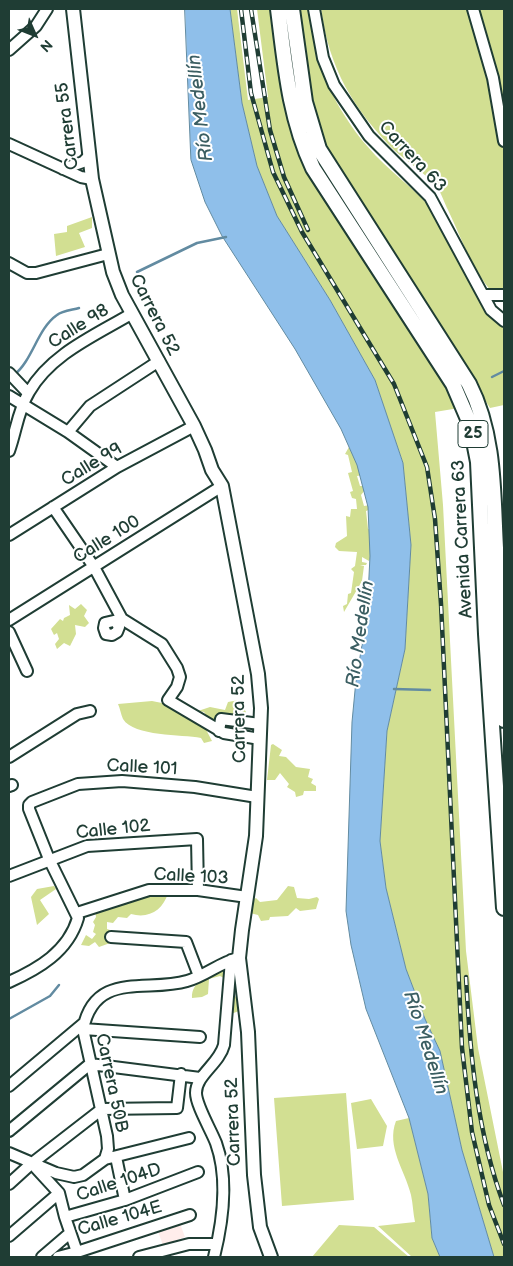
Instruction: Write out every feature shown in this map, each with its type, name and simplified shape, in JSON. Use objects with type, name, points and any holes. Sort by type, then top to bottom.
[{"type":"highway","name":"Avenida Carrera 63","points":[[278,9],[292,109],[305,152],[313,168],[453,384],[466,411],[474,437],[478,462],[486,634],[504,908]]},
{"type":"highway","name":"Avenida Carrera 63","points":[[292,9],[305,102],[319,149],[469,384],[483,416],[489,444],[491,472],[503,661],[504,720]]},
{"type":"main road","name":"Carrera 55","points":[[73,9],[88,157],[92,179]]},
{"type":"main road","name":"Carrera 52","points":[[92,179],[108,254],[119,289],[194,426],[212,470],[222,486],[258,674],[260,740],[256,836],[235,959],[248,1032],[254,1175],[260,1227],[271,1257]]},
{"type":"street","points":[[9,50],[36,26],[47,9]]},
{"type":"street","name":"Carrera 63","points":[[314,9],[323,58],[334,85],[368,136],[430,197],[491,310],[504,320]]},
{"type":"street","points":[[473,9],[493,78],[504,142]]},
{"type":"street","points":[[9,144],[63,169],[92,179]]},
{"type":"street","points":[[63,169],[83,162],[88,157]]},
{"type":"street","points":[[9,263],[28,273],[108,254]]},
{"type":"street","points":[[484,295],[504,295]]},
{"type":"street","name":"Calle 98","points":[[9,451],[28,393],[53,361],[132,314]]},
{"type":"street","points":[[68,432],[90,406],[159,361]]},
{"type":"street","points":[[12,376],[28,393]]},
{"type":"street","points":[[9,396],[68,432],[117,467]]},
{"type":"street","name":"Calle 99","points":[[9,535],[117,467],[194,426]]},
{"type":"street","name":"Calle 100","points":[[9,620],[222,486]]},
{"type":"street","points":[[53,507],[94,567],[119,620],[162,644],[178,668],[179,682],[168,700],[219,731],[260,740]]},
{"type":"street","points":[[9,632],[27,671]]},
{"type":"street","points":[[9,757],[77,714],[90,711]]},
{"type":"street","points":[[219,731],[221,719],[260,724]]},
{"type":"street","name":"Calle 101","points":[[49,859],[29,805],[78,784],[122,781],[195,787],[257,797]]},
{"type":"street","name":"Calle 102","points":[[9,876],[49,859],[87,846],[197,839],[198,890]]},
{"type":"street","points":[[9,982],[35,970],[52,958],[76,924],[77,912],[49,859]]},
{"type":"street","name":"Calle 103","points":[[77,912],[149,890],[198,890],[247,897]]},
{"type":"street","points":[[111,937],[186,942],[199,976]]},
{"type":"street","points":[[9,1086],[85,1022],[104,995],[116,988],[185,982],[235,959]]},
{"type":"street","points":[[214,1257],[222,1212],[223,1171],[220,1154],[196,1095],[200,1078],[221,1056],[235,959]]},
{"type":"street","points":[[85,1022],[200,1037]]},
{"type":"street","name":"Carrera 50B","points":[[85,1022],[90,1064],[107,1136],[108,1148],[105,1159]]},
{"type":"street","points":[[9,1131],[90,1064],[181,1074],[200,1078]]},
{"type":"street","points":[[9,1184],[31,1164],[102,1110],[177,1108],[181,1074]]},
{"type":"street","points":[[9,1153],[31,1164],[64,1176],[83,1175],[105,1159],[189,1138]]},
{"type":"street","name":"Carrera 50B","points":[[116,1157],[125,1200]]},
{"type":"street","points":[[31,1164],[60,1193],[65,1217]]},
{"type":"street","name":"Calle 104D","points":[[70,1233],[65,1217],[125,1200],[198,1172]]},
{"type":"street","points":[[9,1236],[60,1193]]},
{"type":"street","name":"Calle 104E","points":[[70,1233],[76,1252],[190,1215]]},
{"type":"street","points":[[42,1257],[70,1233]]},
{"type":"street","points":[[139,1257],[189,1244],[217,1244]]},
{"type":"street","points":[[58,1257],[76,1252]]},
{"type":"shaded area","points":[[179,1221],[185,1237],[163,1245],[157,1229]]},
{"type":"green space","points":[[230,9],[237,9],[248,100],[268,97],[257,9],[275,9],[293,137],[305,163],[459,408],[435,412],[443,505],[466,951],[478,1048],[504,1177],[504,1257],[494,1257],[462,1150],[440,1051],[425,1019],[406,969],[386,888],[380,841],[387,731],[405,649],[411,545],[403,463],[375,380],[330,300],[277,216],[257,166],[242,103]]},
{"type":"green space","points":[[297,9],[308,9],[314,43],[325,79],[344,115],[376,156],[434,212],[494,317],[504,326],[504,405],[490,408],[324,146],[309,97]]},
{"type":"green space","points":[[321,9],[504,9],[504,303],[494,294],[478,273],[436,186],[395,151],[355,103],[345,86],[330,50]]},
{"type":"green space","points":[[92,217],[92,228],[79,233],[85,247],[56,256],[54,234],[67,232],[67,226]]},
{"type":"green space","points":[[349,447],[363,475],[357,476],[360,486],[365,486],[365,490],[361,495],[364,506],[370,505],[371,509],[366,511],[368,529],[372,530],[375,551],[369,561],[362,557],[362,562],[367,563],[366,565],[360,565],[364,566],[362,581],[344,612],[343,606],[347,604],[348,594],[351,593],[354,572],[351,569],[355,566],[357,552],[339,551],[335,547],[336,543],[347,536],[346,516],[350,517],[351,509],[357,509],[356,499],[352,498],[350,492],[353,491],[348,473],[352,472],[348,455],[345,454]]},
{"type":"green space","points":[[81,604],[87,610],[84,616],[89,623],[85,627],[75,625],[76,634],[70,646],[64,643],[57,649],[55,644],[59,639],[57,633],[54,635],[51,629],[60,619],[63,621],[64,618],[70,615],[69,605],[75,609]]},
{"type":"green space","points":[[239,700],[246,712],[240,717],[236,715],[230,721],[213,726],[204,712],[198,711],[210,707],[225,710],[228,702]]},
{"type":"green space","points":[[152,701],[167,704],[200,718],[212,741],[204,743],[201,738],[159,734],[137,729],[123,719],[118,704]]},
{"type":"green space","points":[[495,720],[500,720],[504,785],[504,863]]},
{"type":"green space","points":[[273,744],[282,750],[279,756],[286,757],[296,767],[310,769],[308,777],[313,779],[311,783],[316,786],[316,791],[304,791],[303,795],[296,797],[295,792],[287,787],[289,784],[280,773],[275,780],[267,780],[271,745]]},
{"type":"green space","points":[[54,886],[56,889],[40,900],[49,914],[37,925],[31,897],[37,889]]},
{"type":"green space","points":[[288,886],[294,887],[297,898],[309,899],[317,897],[319,899],[316,909],[300,911],[296,908],[288,916],[270,917],[269,920],[261,921],[258,915],[250,913],[252,900],[256,898],[260,902],[277,900]]},
{"type":"green space","points":[[168,893],[163,904],[154,912],[144,915],[131,914],[127,918],[118,917],[113,923],[107,922],[107,929],[110,930],[109,938],[113,942],[99,947],[95,942],[89,946],[81,945],[86,935],[92,939],[96,934],[93,932],[95,925],[93,922],[96,917],[95,910],[125,894]]},
{"type":"green space","points":[[225,965],[232,994],[239,999],[239,1011],[231,1014],[224,978],[220,976],[209,979],[208,994],[192,998],[195,986],[203,978]]},
{"type":"green space","points":[[346,1093],[354,1200],[282,1206],[274,1098]]},
{"type":"green space","points":[[371,1099],[387,1126],[383,1146],[357,1149],[351,1103]]},
{"type":"green space","points":[[409,1118],[428,1194],[432,1238],[440,1257],[412,1257],[378,1226],[415,1222],[411,1195],[393,1140],[396,1121]]},
{"type":"green space","points":[[339,1225],[374,1227],[409,1257],[312,1257]]},
{"type":"water","name":"Río Medellín","points":[[185,9],[230,9],[242,103],[257,166],[277,216],[330,300],[375,380],[403,463],[411,545],[405,649],[387,731],[380,841],[386,888],[406,969],[425,1019],[440,1051],[462,1150],[494,1257],[440,1257],[432,1238],[428,1194],[409,1118],[366,1009],[351,945],[346,911],[352,722],[356,680],[367,616],[370,556],[368,507],[357,465],[341,429],[295,349],[222,236],[205,202],[191,160]]},
{"type":"waterway","points":[[137,272],[197,243],[226,237]]},
{"type":"waterway","points":[[14,375],[26,361],[50,321],[62,312],[79,308]]},
{"type":"waterway","points":[[492,377],[504,371]]},
{"type":"waterway","points":[[394,689],[430,690]]},
{"type":"waterway","points":[[9,1019],[50,996],[59,985]]},
{"type":"railway","points":[[241,9],[251,93],[273,172],[302,232],[394,384],[427,467],[435,519],[441,604],[462,1048],[472,1132],[489,1205],[504,1244]]},
{"type":"railway","points":[[251,9],[270,130],[284,177],[308,230]]},
{"type":"railway","points":[[466,977],[476,1093],[487,1150],[504,1205]]}]
